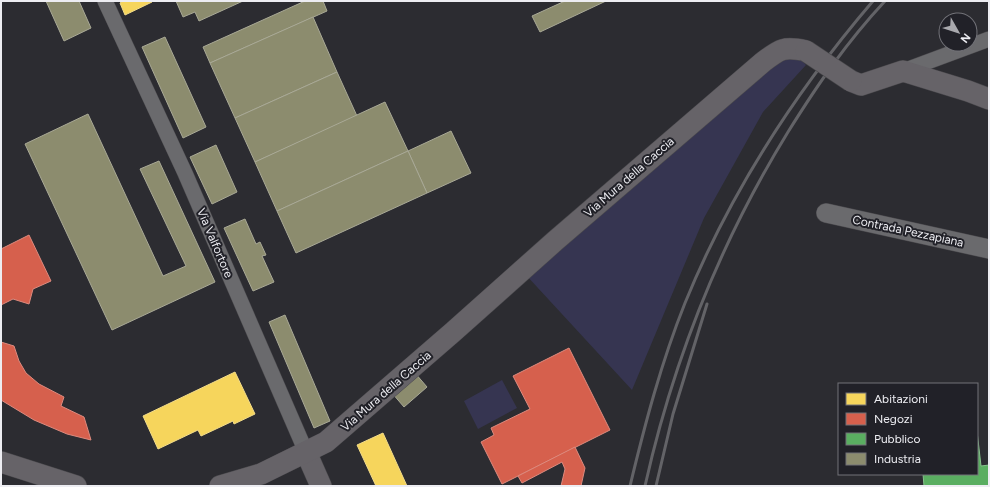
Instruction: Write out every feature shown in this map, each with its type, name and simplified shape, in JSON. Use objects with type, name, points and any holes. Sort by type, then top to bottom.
[{"type":"main road","name":"Via Mura della Caccia","points":[[220,486],[261,474],[326,442],[344,428],[555,241],[776,52],[786,48],[806,50],[851,81],[861,86],[903,71]]},
{"type":"main road","points":[[903,71],[989,99]]},
{"type":"main road","points":[[1,449],[35,474]]},
{"type":"main road","name":"Via Valfortore","points":[[306,452],[321,486]]},
{"type":"main road","points":[[1,462],[76,486]]},
{"type":"street","name":"Via Valfortore","points":[[106,1],[185,173],[306,452]]},
{"type":"street","name":"Via Mura della Caccia","points":[[903,71],[989,39]]},
{"type":"street","name":"Contrada Pezzapiana","points":[[826,213],[989,249]]},
{"type":"shaded area","points":[[797,55],[806,65],[763,112],[704,218],[632,390],[526,275],[782,56]]},
{"type":"shaded area","points":[[502,380],[517,408],[478,429],[464,401]]},
{"type":"building: Abitazioni","points":[[123,1],[152,2],[125,15],[120,3]]},
{"type":"building: Abitazioni","points":[[235,372],[255,414],[234,424],[233,421],[201,436],[198,430],[158,449],[143,416]]},
{"type":"building: Abitazioni","points":[[383,433],[407,486],[376,486],[357,445]]},
{"type":"building: Negozi","points":[[29,235],[51,281],[33,289],[29,304],[13,299],[1,305],[1,249]]},
{"type":"building: Negozi","points":[[1,342],[14,346],[19,361],[26,373],[39,384],[64,397],[61,406],[84,417],[91,440],[67,434],[34,420],[1,400]]},
{"type":"building: Negozi","points":[[569,348],[610,430],[502,484],[481,442],[494,435],[491,428],[530,409],[513,376]]},
{"type":"building: Negozi","points":[[575,447],[585,468],[581,486],[561,486],[565,469],[562,462],[522,483],[518,476]]},
{"type":"building: Pubblico","points":[[978,440],[981,466],[989,465],[989,486],[924,486],[923,475],[978,475]]},
{"type":"building: Industria","points":[[46,1],[79,1],[91,28],[64,41]]},
{"type":"building: Industria","points":[[176,1],[243,1],[199,21],[195,12],[183,17]]},
{"type":"building: Industria","points":[[305,1],[323,1],[327,11],[210,63],[203,47]]},
{"type":"building: Industria","points":[[565,1],[606,1],[540,32],[532,16]]},
{"type":"building: Industria","points":[[313,17],[337,72],[235,118],[210,63]]},
{"type":"building: Industria","points":[[165,37],[206,127],[183,138],[142,47]]},
{"type":"building: Industria","points":[[337,72],[357,116],[255,162],[235,118]]},
{"type":"building: Industria","points":[[385,102],[408,151],[277,211],[255,162]]},
{"type":"building: Industria","points":[[88,114],[163,276],[186,266],[140,169],[159,161],[215,282],[112,330],[25,144]]},
{"type":"building: Industria","points":[[451,131],[471,173],[427,193],[408,151]]},
{"type":"building: Industria","points":[[216,145],[237,192],[212,204],[190,157]]},
{"type":"building: Industria","points":[[408,151],[427,193],[296,253],[277,211]]},
{"type":"building: Industria","points":[[245,219],[256,244],[260,242],[266,255],[262,256],[274,282],[253,291],[224,228]]},
{"type":"building: Industria","points":[[285,315],[330,421],[314,428],[269,322]]},
{"type":"building: Industria","points":[[415,373],[427,387],[404,407],[392,393]]},
{"type":"railway","points":[[630,486],[668,348],[685,303],[723,222],[767,144],[792,107],[817,71],[873,1]]},
{"type":"railway","points":[[645,486],[656,439],[685,348],[702,303],[741,216],[764,173],[810,97],[845,48],[885,1]]},
{"type":"railway","points":[[656,486],[673,414],[707,304]]}]
